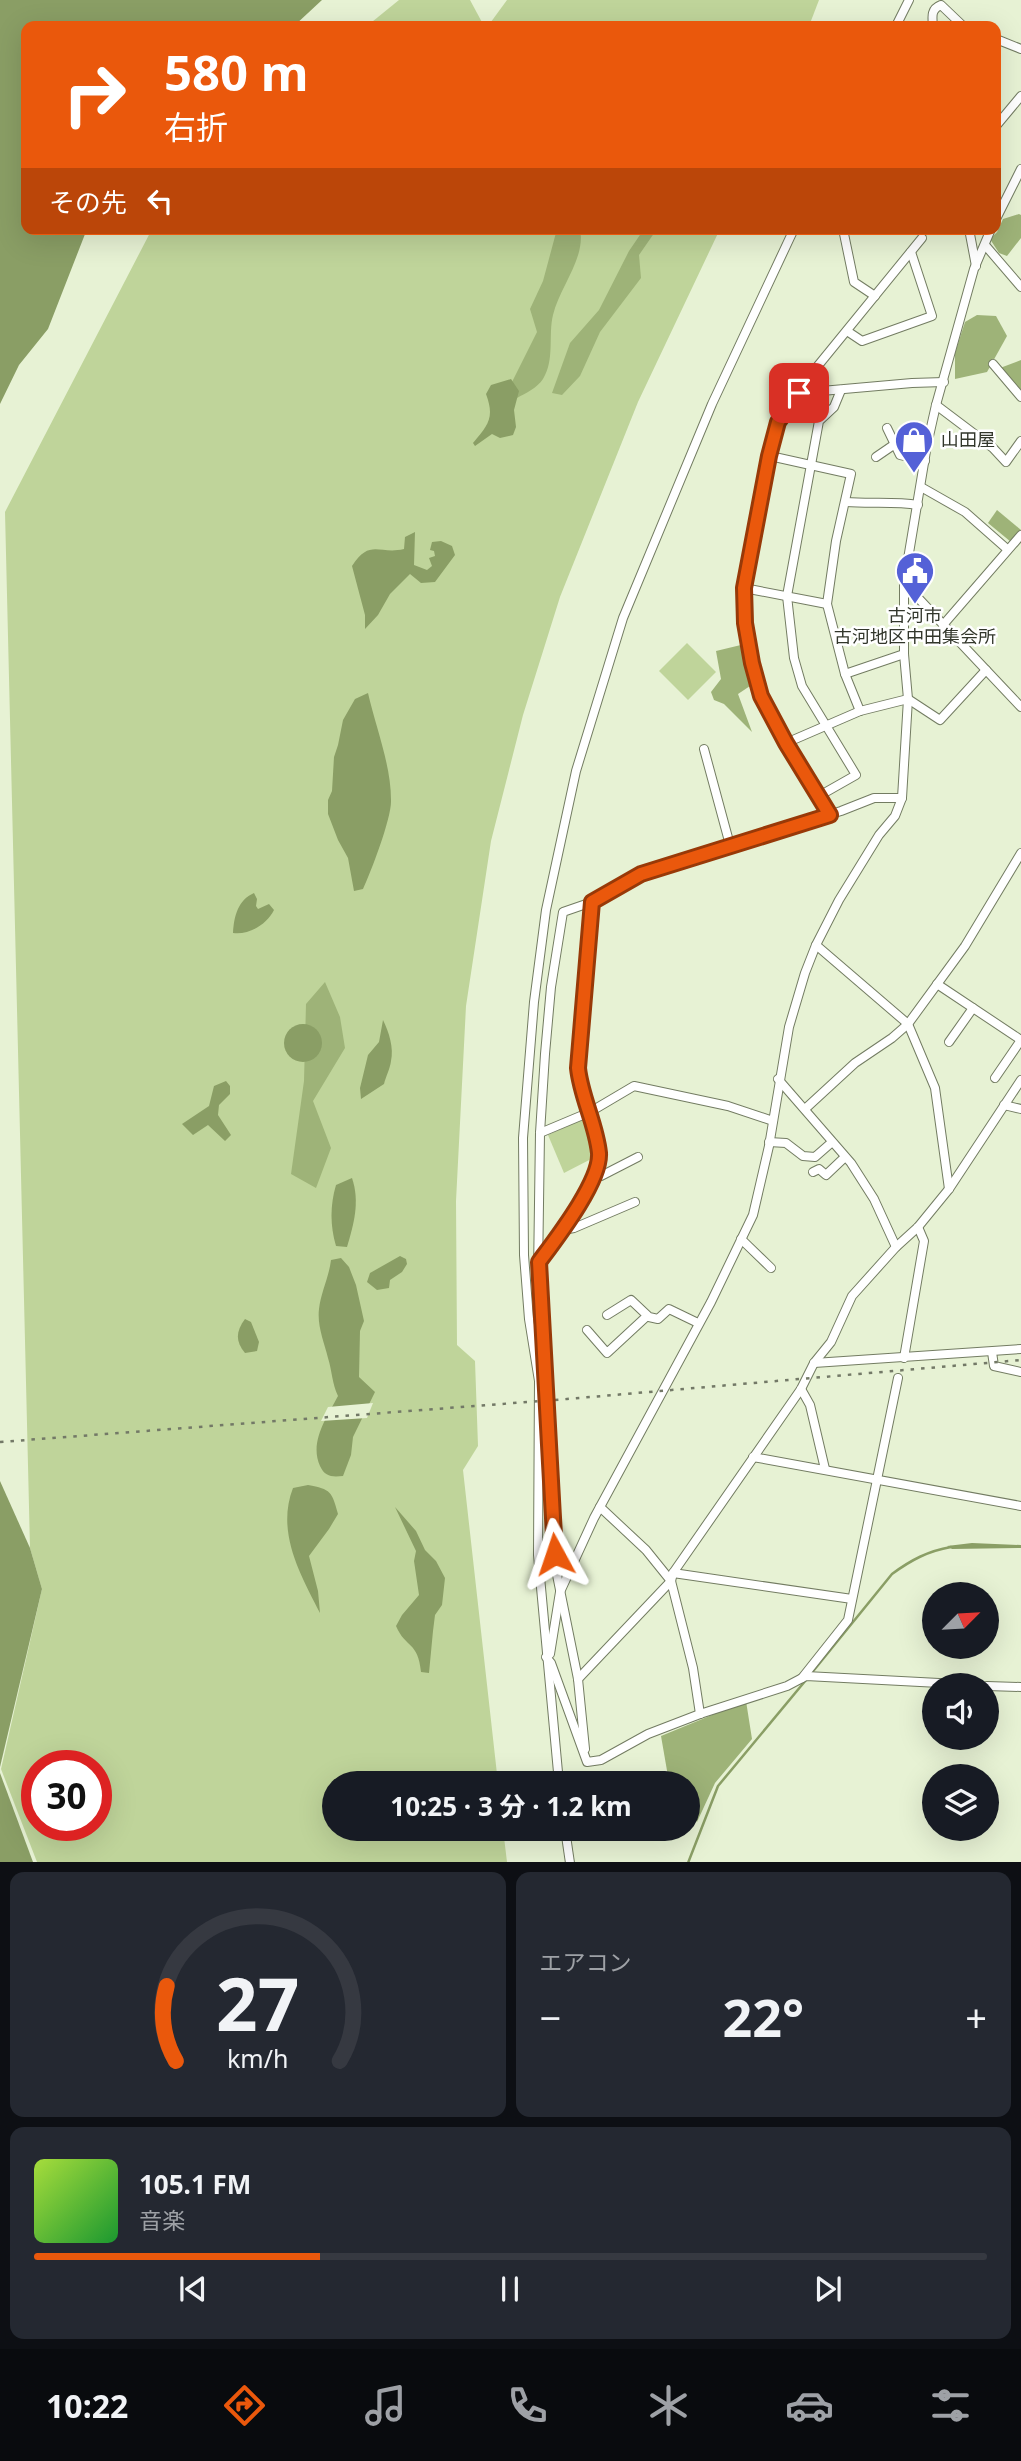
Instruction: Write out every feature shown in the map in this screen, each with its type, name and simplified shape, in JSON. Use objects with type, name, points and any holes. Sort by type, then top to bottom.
[{"type":"street","points":[[898,21],[909,0]]},
{"type":"street","points":[[933,21],[935,8],[941,5],[958,21]]},
{"type":"street","points":[[1001,41],[1021,49]]},
{"type":"street","points":[[1001,120],[1021,96]]},
{"type":"street","points":[[1001,209],[1021,169]]},
{"type":"street","points":[[558,1771],[538,1555],[540,1406],[526,1285],[523,1185],[523,1138],[534,1002],[546,910],[576,771],[623,618],[712,404],[791,235]]},
{"type":"street","points":[[844,235],[854,282],[875,296]]},
{"type":"street","points":[[971,235],[976,266]]},
{"type":"street","points":[[546,1657],[550,1654],[560,1591],[600,1507],[711,1302],[753,1215],[773,1121],[778,1079],[796,1001],[816,945],[839,900],[879,835],[895,816],[902,799],[908,699],[904,654],[904,583],[936,405],[976,266],[989,235]]},
{"type":"street","points":[[830,815],[761,696],[745,623],[744,588],[778,422],[812,373],[922,237]]},
{"type":"street","points":[[985,245],[1021,287]]},
{"type":"street","points":[[847,331],[862,341],[932,316],[911,252]]},
{"type":"street","points":[[993,364],[1021,397]]},
{"type":"street","points":[[799,393],[944,382]]},
{"type":"street","points":[[819,796],[856,775],[802,686],[794,658],[787,596],[819,421],[834,408],[841,390]]},
{"type":"street","points":[[936,405],[993,448],[1006,462],[1021,441]]},
{"type":"street","points":[[887,428],[900,456],[925,461]]},
{"type":"street","points":[[876,457],[895,444]]},
{"type":"street","points":[[769,456],[851,474],[836,541],[827,604],[845,674],[860,711]]},
{"type":"street","points":[[921,487],[965,512],[1007,549]]},
{"type":"street","points":[[846,502],[880,504],[896,501],[918,505]]},
{"type":"street","points":[[943,625],[1007,549],[1020,538]]},
{"type":"street","points":[[904,583],[1021,707]]},
{"type":"street","points":[[744,588],[827,604]]},
{"type":"street","points":[[845,674],[904,654]]},
{"type":"street","points":[[786,743],[860,711],[908,699],[940,720],[986,670]]},
{"type":"street","points":[[704,749],[730,845]]},
{"type":"street","points":[[587,1762],[578,1679],[560,1591],[552,1513],[547,1379],[540,1320],[540,1133],[548,1014],[563,912],[592,902],[641,874],[830,815],[874,798],[902,799]]},
{"type":"street","points":[[805,1110],[855,1063],[908,1024],[965,946],[1021,853]]},
{"type":"street","points":[[539,1262],[563,1230],[595,1174],[599,1153],[578,1068],[592,902]]},
{"type":"street","points":[[816,945],[908,1024],[935,1088],[949,1189]]},
{"type":"street","points":[[937,984],[1021,1040],[995,1078]]},
{"type":"street","points":[[948,1042],[973,1008]]},
{"type":"street","points":[[778,1079],[845,1157],[874,1199],[896,1247]]},
{"type":"street","points":[[578,1679],[672,1577],[801,1389],[814,1363],[831,1342],[852,1297],[896,1247],[918,1227],[949,1189],[1021,1080]]},
{"type":"street","points":[[540,1133],[590,1112],[634,1086],[728,1106],[773,1121]]},
{"type":"street","points":[[1004,1105],[1021,1109]]},
{"type":"street","points":[[769,1142],[786,1143],[803,1156],[815,1157],[831,1143]]},
{"type":"street","points":[[595,1174],[601,1176],[638,1157]]},
{"type":"street","points":[[813,1172],[819,1168],[826,1175],[845,1157]]},
{"type":"street","points":[[563,1230],[574,1228],[635,1202]]},
{"type":"street","points":[[904,1358],[924,1241],[918,1227]]},
{"type":"street","points":[[741,1239],[771,1268]]},
{"type":"street","points":[[607,1315],[631,1300],[647,1316],[658,1319],[669,1309],[698,1323]]},
{"type":"street","points":[[587,1330],[607,1353],[647,1316]]},
{"type":"street","points":[[814,1363],[1021,1349]]},
{"type":"street","points":[[992,1352],[994,1366],[1021,1372]]},
{"type":"street","points":[[807,1677],[848,1620],[898,1378]]},
{"type":"street","points":[[801,1389],[810,1405],[825,1469]]},
{"type":"street","points":[[753,1457],[1021,1506]]},
{"type":"street","points":[[600,1507],[672,1577],[693,1668],[700,1714]]},
{"type":"street","points":[[672,1577],[852,1599]]},
{"type":"street","points":[[546,1657],[551,1662],[587,1762]]},
{"type":"street","points":[[587,1762],[601,1760],[649,1734],[700,1714],[807,1677],[922,1682]]},
{"type":"street","points":[[999,1687],[1021,1688]]},
{"type":"street","points":[[567,1841],[570,1862]]},
{"type":"shaded area","points":[[0,0],[322,0],[299,21],[21,21],[21,235],[85,235],[48,329],[19,365],[0,404]]},
{"type":"shaded area","points":[[399,0],[470,0],[481,21],[373,21]]},
{"type":"shaded area","points":[[507,0],[819,0],[811,21],[492,21]]},
{"type":"shaded area","points":[[1021,215],[1021,238],[1007,256],[999,253],[990,239],[994,235],[1001,235],[1003,219]]},
{"type":"shaded area","points":[[149,235],[717,235],[638,402],[560,597],[523,715],[491,841],[466,1006],[456,1201],[457,1345],[475,1361],[478,1446],[463,1470],[497,1771],[322,1771],[322,1841],[504,1841],[507,1862],[37,1862],[29,1841],[112,1841],[112,1750],[21,1750],[21,1821],[1,1769],[42,1589],[30,1548],[5,512]]},
{"type":"shaded area","points":[[555,235],[581,235],[576,261],[553,315],[547,372],[538,385],[517,398],[511,384],[537,332],[530,309],[543,281]]},
{"type":"shaded area","points":[[640,235],[653,235],[639,255],[641,278],[600,332],[580,376],[562,395],[552,393],[570,343],[599,310]]},
{"type":"shaded area","points":[[977,315],[996,316],[1007,336],[987,372],[955,379],[955,353],[965,322]]},
{"type":"shaded area","points":[[1021,360],[1021,393],[1000,368]]},
{"type":"shaded area","points":[[511,379],[519,391],[514,410],[516,427],[513,435],[500,438],[492,434],[475,446],[473,443],[486,426],[490,415],[486,394],[491,385]]},
{"type":"shaded area","points":[[997,510],[1021,530],[1011,542],[988,523]]},
{"type":"shaded area","points":[[415,532],[414,565],[427,570],[432,566],[429,558],[435,556],[434,551],[430,550],[432,542],[441,541],[452,546],[455,555],[435,582],[421,583],[410,574],[390,594],[378,615],[365,629],[365,615],[352,566],[358,557],[370,550],[404,549],[405,537]]},
{"type":"shaded area","points":[[687,643],[716,672],[688,700],[659,671]]},
{"type":"shaded area","points":[[745,644],[753,684],[738,694],[752,732],[724,704],[714,700],[711,692],[721,679],[716,651]]},
{"type":"shaded area","points":[[368,693],[386,760],[391,800],[385,831],[371,870],[363,889],[354,891],[348,858],[328,814],[328,800],[332,791],[334,757],[343,720],[355,699]]},
{"type":"shaded area","points":[[254,893],[258,909],[269,904],[274,910],[257,928],[233,933],[238,909],[244,900]]},
{"type":"shaded area","points":[[325,982],[340,1017],[345,1048],[313,1101],[331,1148],[316,1188],[291,1174],[304,1081],[306,1004]]},
{"type":"shaded area","points":[[383,1020],[391,1045],[390,1067],[384,1084],[361,1099],[360,1088],[368,1055],[379,1042]]},
{"type":"shaded area","points":[[303,1024],[316,1030],[322,1043],[316,1056],[303,1062],[290,1056],[284,1043],[290,1030]]},
{"type":"shaded area","points":[[226,1081],[230,1086],[230,1094],[219,1105],[218,1115],[231,1135],[225,1141],[208,1125],[193,1135],[182,1124],[209,1106],[214,1086]]},
{"type":"shaded area","points":[[586,1118],[595,1157],[564,1173],[548,1135]]},
{"type":"shaded area","points":[[352,1178],[356,1204],[352,1229],[347,1247],[336,1246],[332,1223],[334,1193],[336,1185]]},
{"type":"shaded area","points":[[400,1256],[406,1259],[407,1264],[402,1272],[390,1280],[389,1288],[377,1290],[367,1282],[370,1273]]},
{"type":"shaded area","points":[[341,1258],[349,1267],[356,1285],[364,1321],[360,1331],[359,1377],[375,1392],[353,1437],[351,1455],[343,1476],[329,1476],[320,1466],[317,1457],[318,1439],[338,1396],[321,1334],[319,1315],[331,1260]]},
{"type":"shaded area","points":[[245,1319],[251,1322],[259,1342],[257,1351],[245,1353],[238,1340],[238,1332]]},
{"type":"shaded area","points":[[0,1481],[30,1548],[42,1589],[0,1767]]},
{"type":"shaded area","points":[[308,1485],[326,1490],[334,1501],[338,1514],[309,1556],[318,1591],[320,1613],[298,1568],[287,1521],[293,1488]]},
{"type":"shaded area","points":[[395,1507],[416,1531],[425,1550],[436,1561],[445,1578],[442,1605],[435,1615],[429,1673],[421,1672],[417,1655],[396,1626],[419,1595],[414,1561],[416,1551]]},
{"type":"shaded area","points":[[972,1543],[1021,1545],[1021,1548],[952,1549],[947,1546]]},
{"type":"shaded area","points":[[746,1701],[752,1739],[715,1783],[700,1816],[700,1771],[667,1771],[661,1736]]},
{"type":"shaded area","points":[[0,1773],[21,1830],[21,1841],[25,1841],[33,1862],[0,1862]]},
{"type":"pier","points":[[373,1403],[367,1418],[321,1421],[328,1407]]},
{"type":"waterway","points":[[810,1675],[892,1574],[920,1557],[951,1547]]},
{"type":"waterway","points":[[688,1862],[718,1786],[806,1680]]},
{"type":"railway","points":[[0,1442],[567,1399],[1021,1360]]},
{"type":"place","name":"山田屋","points":[[914,474]]},
{"type":"place","name":"古河市 古河地区中田集会所","points":[[915,605]]},
{"type":"route","points":[[555,1554],[547,1379],[540,1320],[539,1262],[563,1230],[599,1162],[597,1140],[578,1068],[592,902],[641,874],[830,815],[761,696],[745,623],[744,588],[769,456],[778,422],[799,393]]}]
